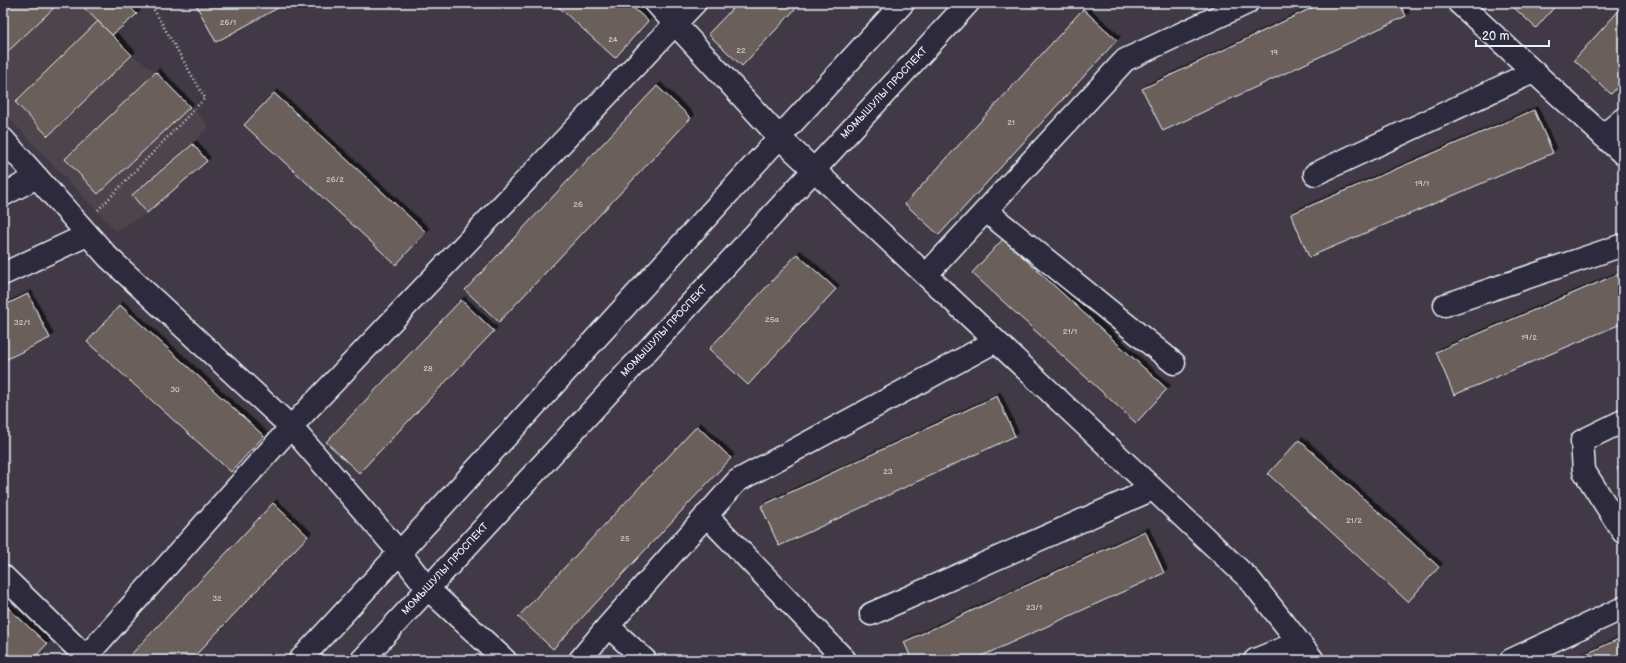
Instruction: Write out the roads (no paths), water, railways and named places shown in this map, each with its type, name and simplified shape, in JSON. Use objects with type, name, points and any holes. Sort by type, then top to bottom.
[{"type":"street","points":[[656,3],[778,137],[1250,580],[1312,660]]},
{"type":"street","points":[[3,576],[85,658],[291,427],[695,3]]},
{"type":"street","points":[[300,660],[400,553],[778,137],[904,3]]},
{"type":"street","name":"МОМЫШУЛЫ ПРОСПЕКТ","points":[[362,660],[813,169],[968,3]]},
{"type":"street","points":[[926,275],[1125,60],[1247,3]]},
{"type":"street","points":[[1459,3],[1623,154]]},
{"type":"street","points":[[1315,174],[1533,72]]},
{"type":"street","points":[[1603,136],[1623,118]]},
{"type":"street","points":[[3,139],[108,257],[291,427],[400,553],[427,588],[505,660]]},
{"type":"street","points":[[3,195],[37,177]]},
{"type":"street","points":[[986,211],[1174,363]]},
{"type":"street","points":[[3,274],[84,231]]},
{"type":"street","points":[[1445,305],[1623,245]]},
{"type":"street","points":[[580,660],[608,626],[737,480],[996,341]]},
{"type":"street","points":[[1623,421],[1582,440],[1584,471],[1623,532]]},
{"type":"street","points":[[871,614],[1153,489]]},
{"type":"street","points":[[706,515],[846,660]]},
{"type":"street","points":[[1511,660],[1623,608]]},
{"type":"street","points":[[608,626],[645,660]]},
{"type":"street","points":[[1255,660],[1299,642]]}]
